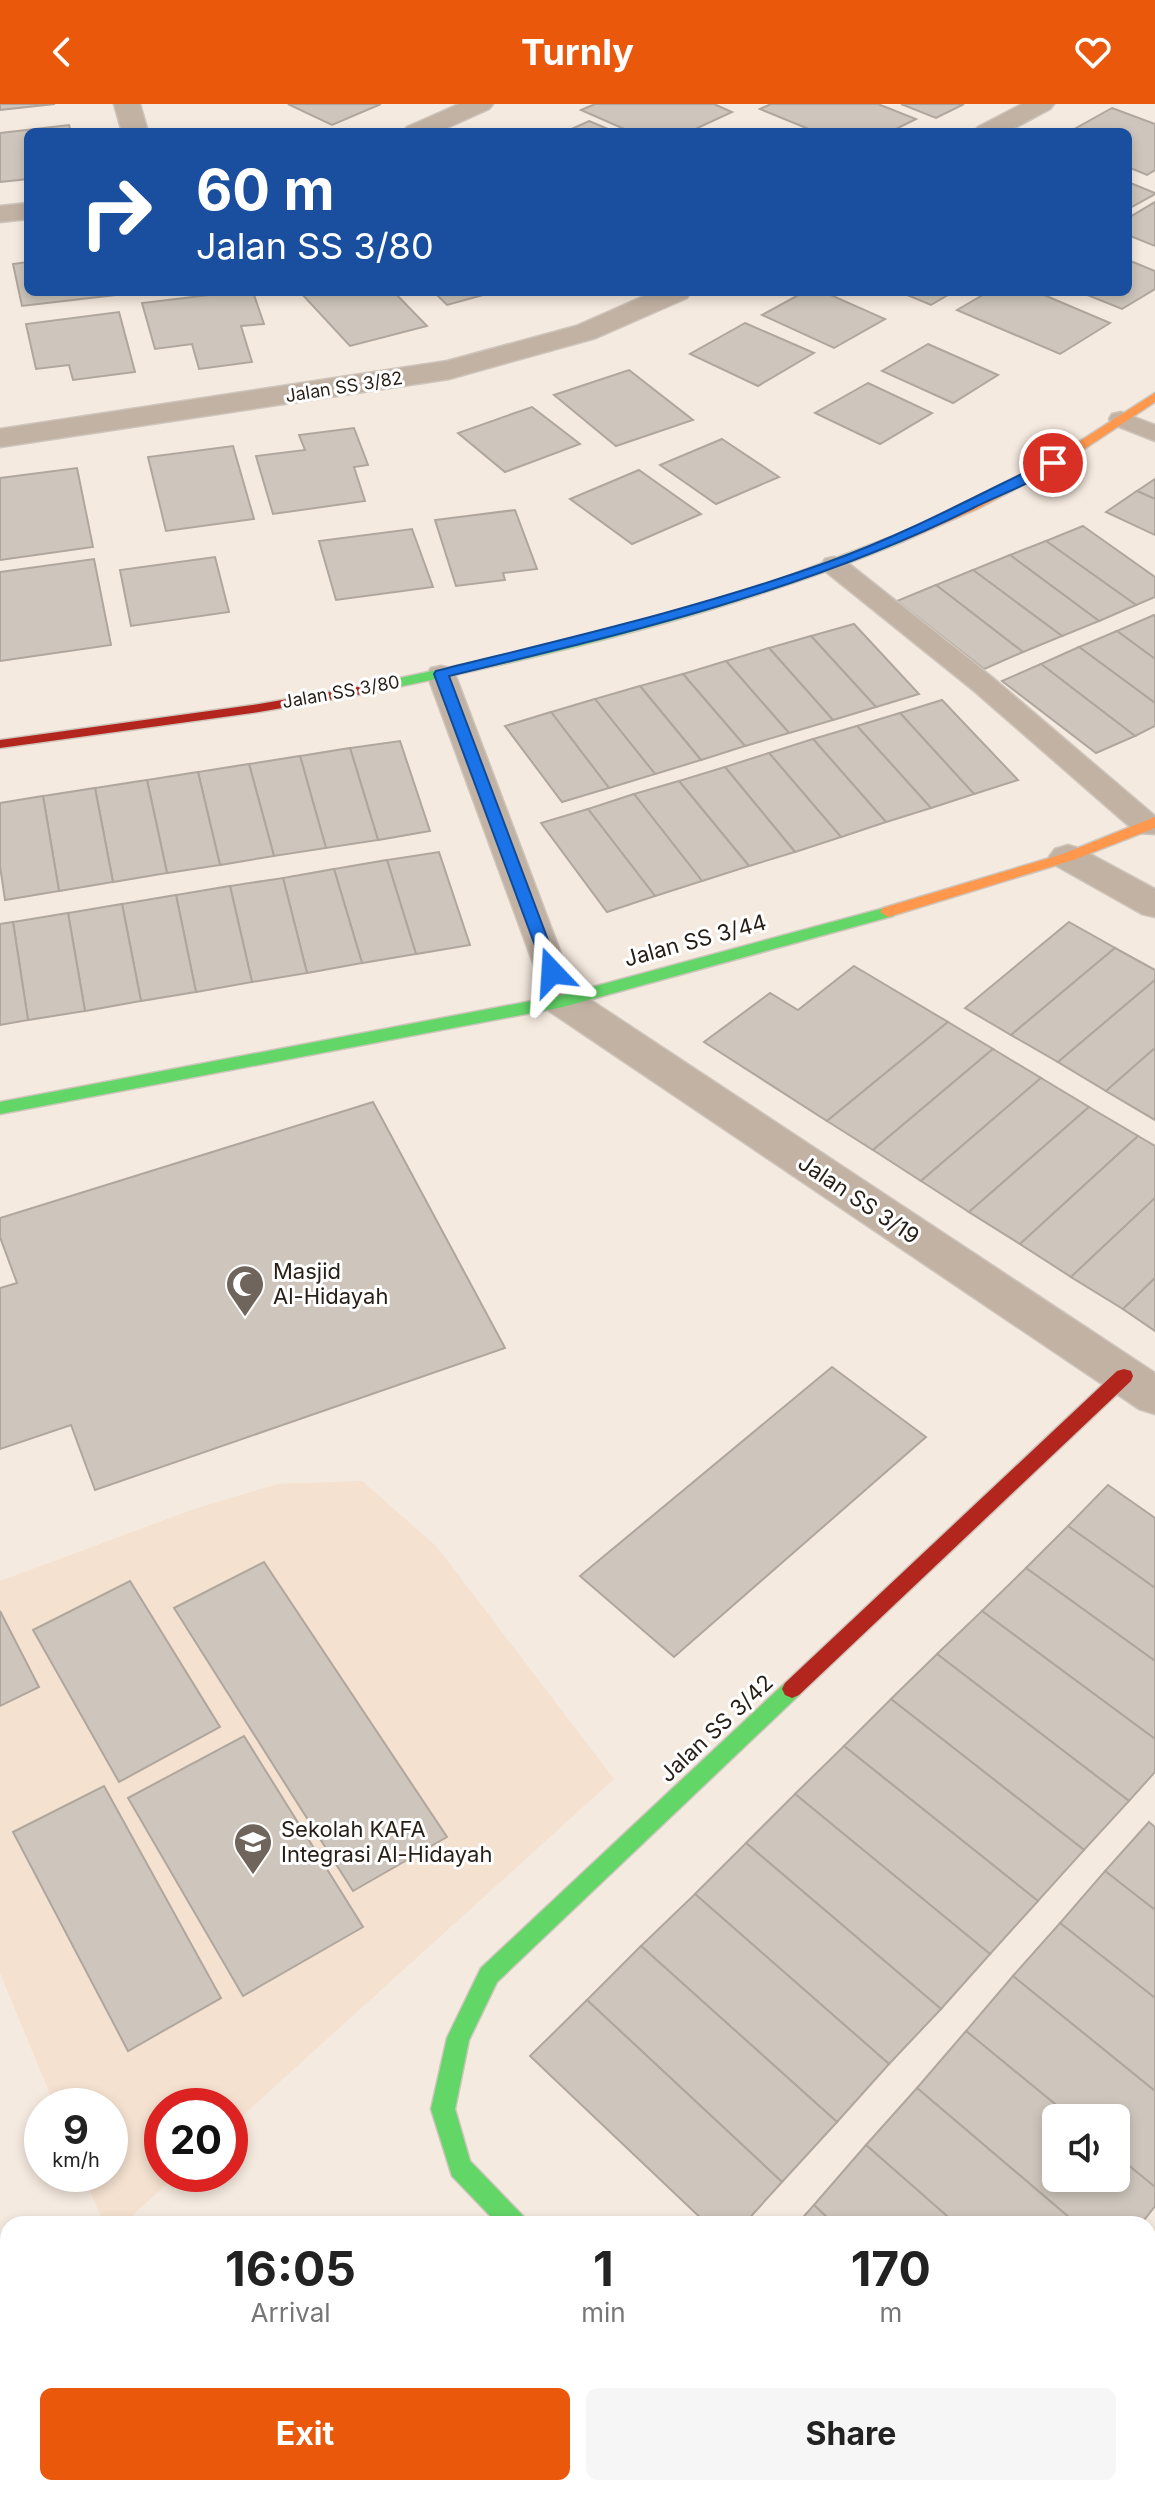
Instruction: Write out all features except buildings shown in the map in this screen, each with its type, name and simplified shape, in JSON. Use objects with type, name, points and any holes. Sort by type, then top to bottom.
[{"type":"street","points":[[127,104],[134,128]]},
{"type":"street","points":[[425,128],[480,104]]},
{"type":"street","points":[[995,128],[1041,104]]},
{"type":"street","points":[[0,214],[24,211]]},
{"type":"street","name":"Jalan SS 3/82","points":[[0,438],[449,370],[586,332],[668,296]]},
{"type":"street","name":"Jalan SS 3/80","points":[[0,744],[342,694],[441,674],[634,627],[834,565],[950,514],[1053,463],[1155,397]]},
{"type":"street","name":"Jalan SS 3/44","points":[[0,1108],[563,1001],[954,894],[1068,857],[1152,824]]},
{"type":"street","points":[[1068,857],[1155,905]]},
{"type":"street","name":"Jalan SS 3/19","points":[[563,1001],[1140,1386]]},
{"type":"street","name":"Jalan SS 3/42","points":[[507,2216],[460,2168],[443,2109],[458,2038],[489,1975],[1140,1386]]},
{"type":"lane","points":[[1121,419],[1155,434]]},
{"type":"lane","points":[[834,565],[1152,824]]},
{"type":"lane","points":[[441,674],[563,1001]]},
{"type":"shaded area","name":"Sekolah KAFA Integrasi Al-Hidayah","points":[[362,1481],[437,1547],[614,1779],[248,2111],[248,2088],[144,2088],[144,2192],[158,2192],[132,2216],[101,2216],[91,2192],[128,2192],[128,2088],[48,2088],[0,1973],[0,1581],[197,1508],[278,1484]]},
{"type":"traffic: fast","points":[[363,690],[636,629],[769,588],[899,538]]},
{"type":"traffic: fast","points":[[0,1108],[563,1001],[888,912]]},
{"type":"traffic: fast","points":[[507,2216],[460,2168],[443,2109],[458,2038],[489,1975],[792,1689]]},
{"type":"traffic: slow","points":[[899,538],[972,506],[1053,464],[1155,397]]},
{"type":"traffic: slow","points":[[888,912],[1068,857],[1155,822]]},
{"type":"traffic: jam","points":[[0,744],[259,708],[363,690]]},
{"type":"traffic: jam","points":[[792,1689],[1124,1376]]},
{"type":"place","name":"Masjid Al-Hidayah","points":[[245,1318]]},
{"type":"place","name":"Sekolah KAFA Integrasi Al-Hidayah","points":[[253,1876]]},
{"type":"route","points":[[552,972],[441,674],[634,627],[834,565],[950,514],[1053,463]]}]
